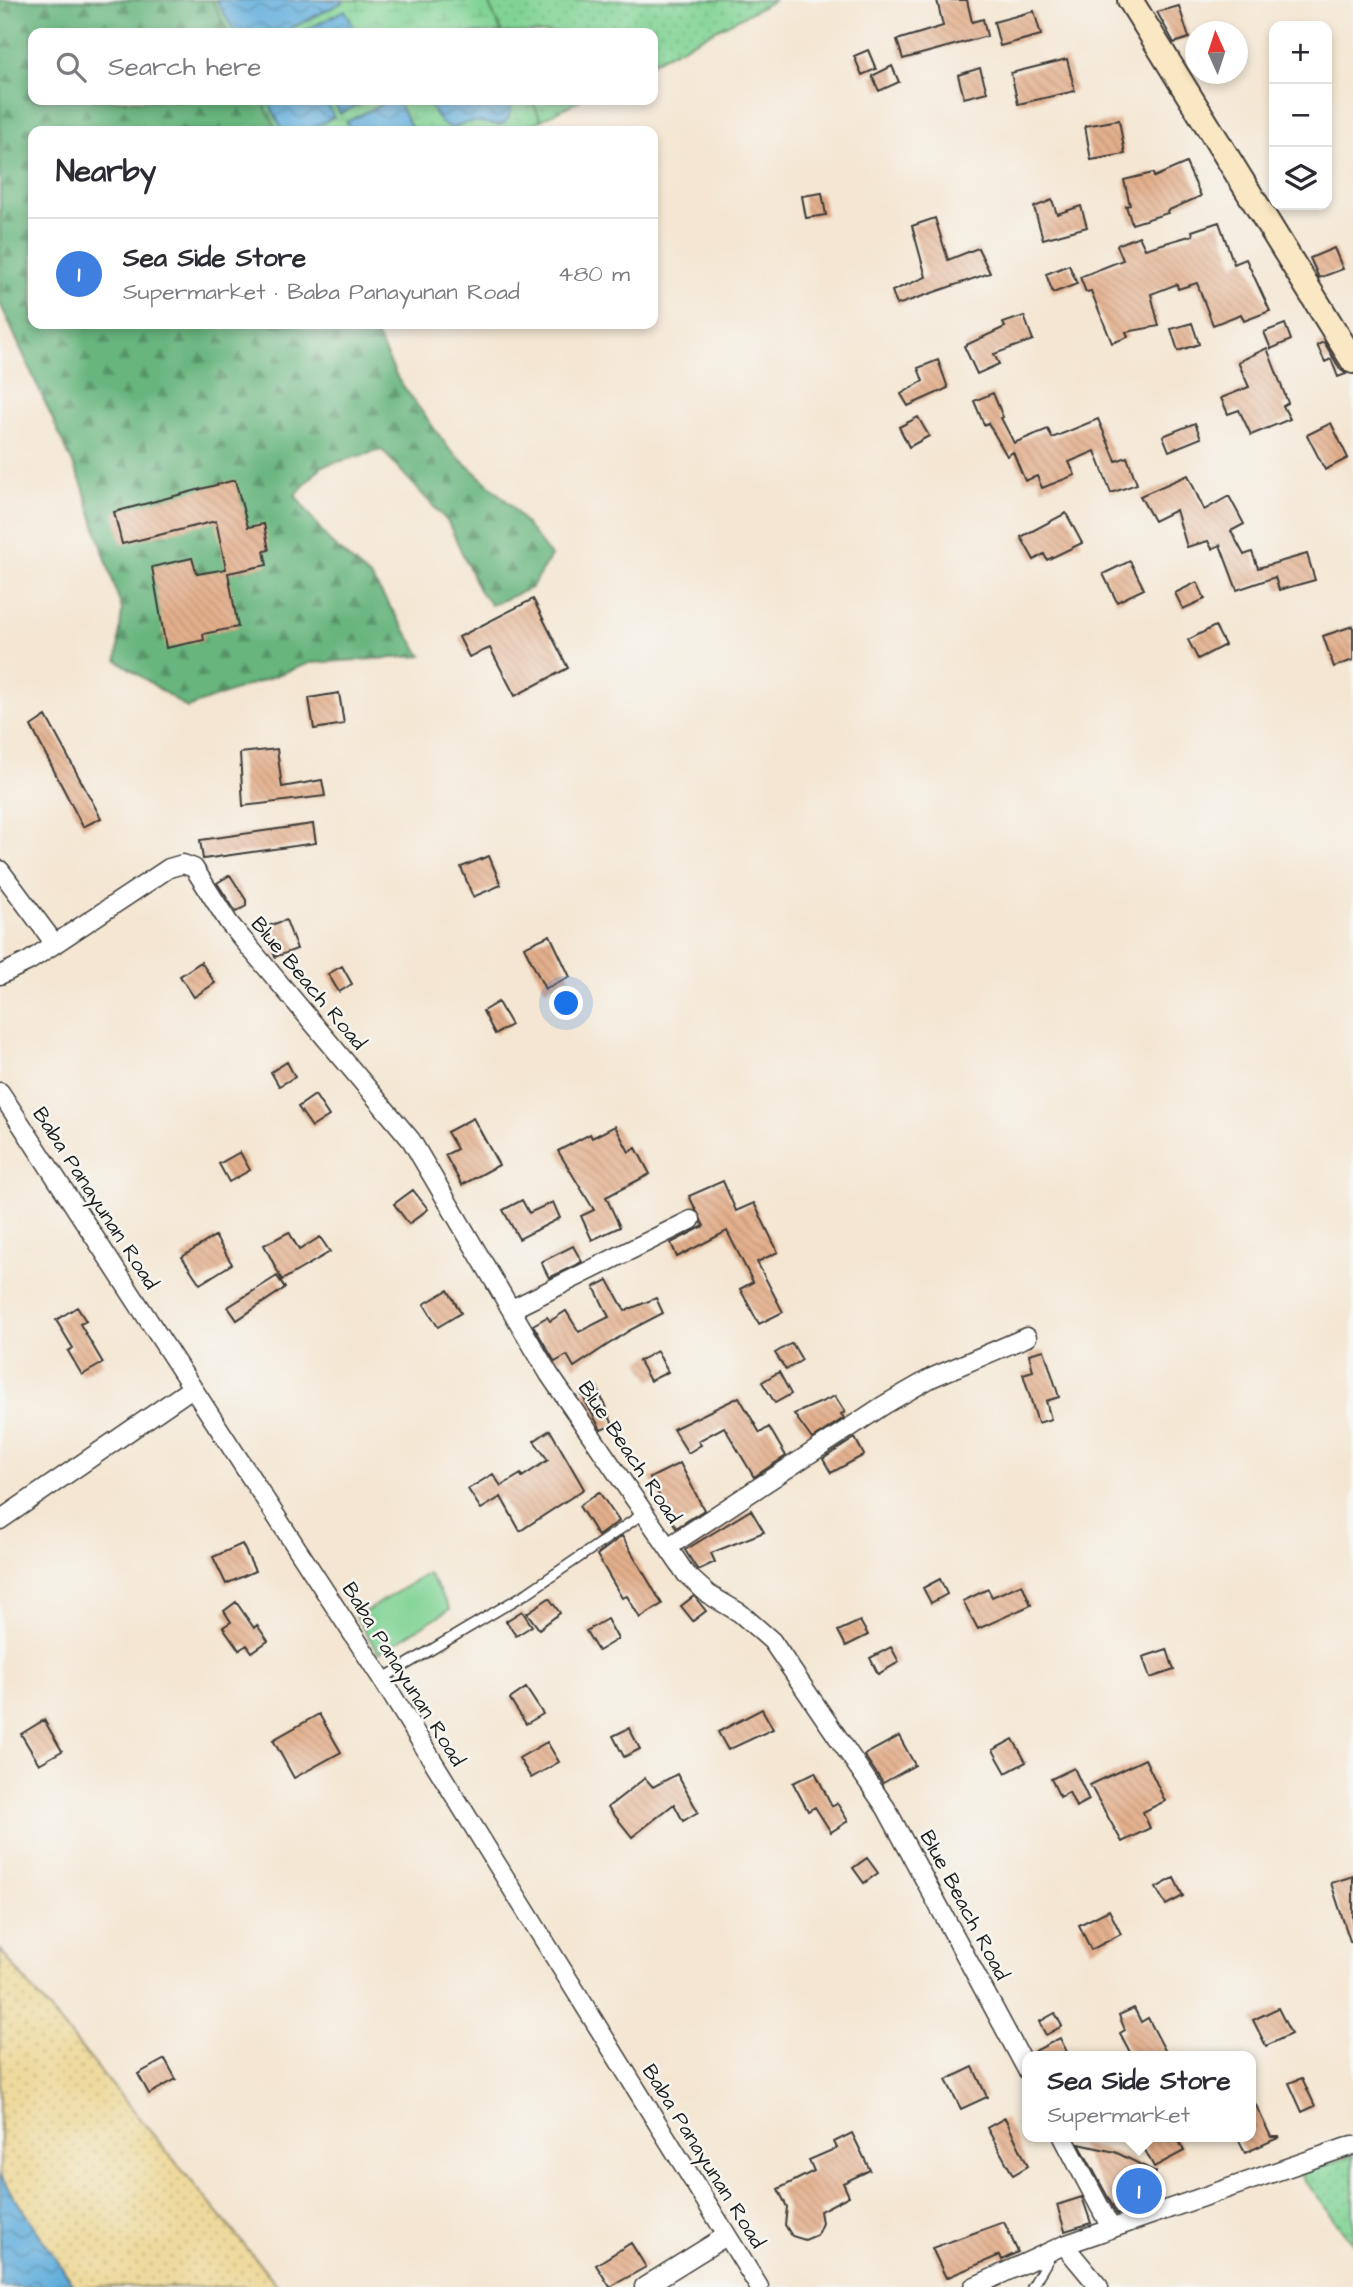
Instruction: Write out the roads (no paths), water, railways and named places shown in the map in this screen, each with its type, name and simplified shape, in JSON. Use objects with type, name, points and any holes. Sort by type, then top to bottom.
[{"type":"main road","points":[[1130,0],[1353,361]]},
{"type":"street","name":"Blue Beach Road","points":[[55,944],[169,867],[183,864],[194,868],[229,923],[411,1140],[549,1374],[686,1574],[708,1594],[740,1613],[772,1642],[886,1808],[1022,2061]]},
{"type":"street","points":[[0,870],[55,944],[30,961],[0,975]]},
{"type":"street","name":"Baba Panayunan Road","points":[[0,1093],[382,1679],[759,2287]]},
{"type":"street","points":[[512,1309],[691,1220]]},
{"type":"street","points":[[667,1547],[884,1405],[931,1378],[1027,1337]]},
{"type":"street","points":[[0,1520],[192,1388]]},
{"type":"street","points":[[1066,2142],[1111,2228]]},
{"type":"street","points":[[973,2287],[1059,2247],[1353,2145]]},
{"type":"street","points":[[644,2287],[726,2236]]},
{"type":"street","points":[[1059,2247],[1099,2287]]},
{"type":"lane","points":[[382,1679],[527,1593],[644,1513]]},
{"type":"lane","points":[[1032,2287],[1059,2247]]},
{"type":"water","points":[[216,0],[343,2],[292,28],[232,28]]},
{"type":"water","points":[[345,10],[354,28],[310,28]]},
{"type":"water","points":[[270,105],[328,105],[334,117],[316,126],[280,126]]},
{"type":"water","points":[[336,105],[358,105],[340,114]]},
{"type":"water","points":[[380,105],[400,105],[410,126],[348,126],[346,122]]},
{"type":"water","points":[[429,105],[511,105],[508,119],[504,123],[470,122],[447,126],[441,123]]},
{"type":"water","points":[[0,2176],[75,2287],[0,2287]]},
{"type":"place","name":"Sea Side Store","points":[[1139,2191]]}]
